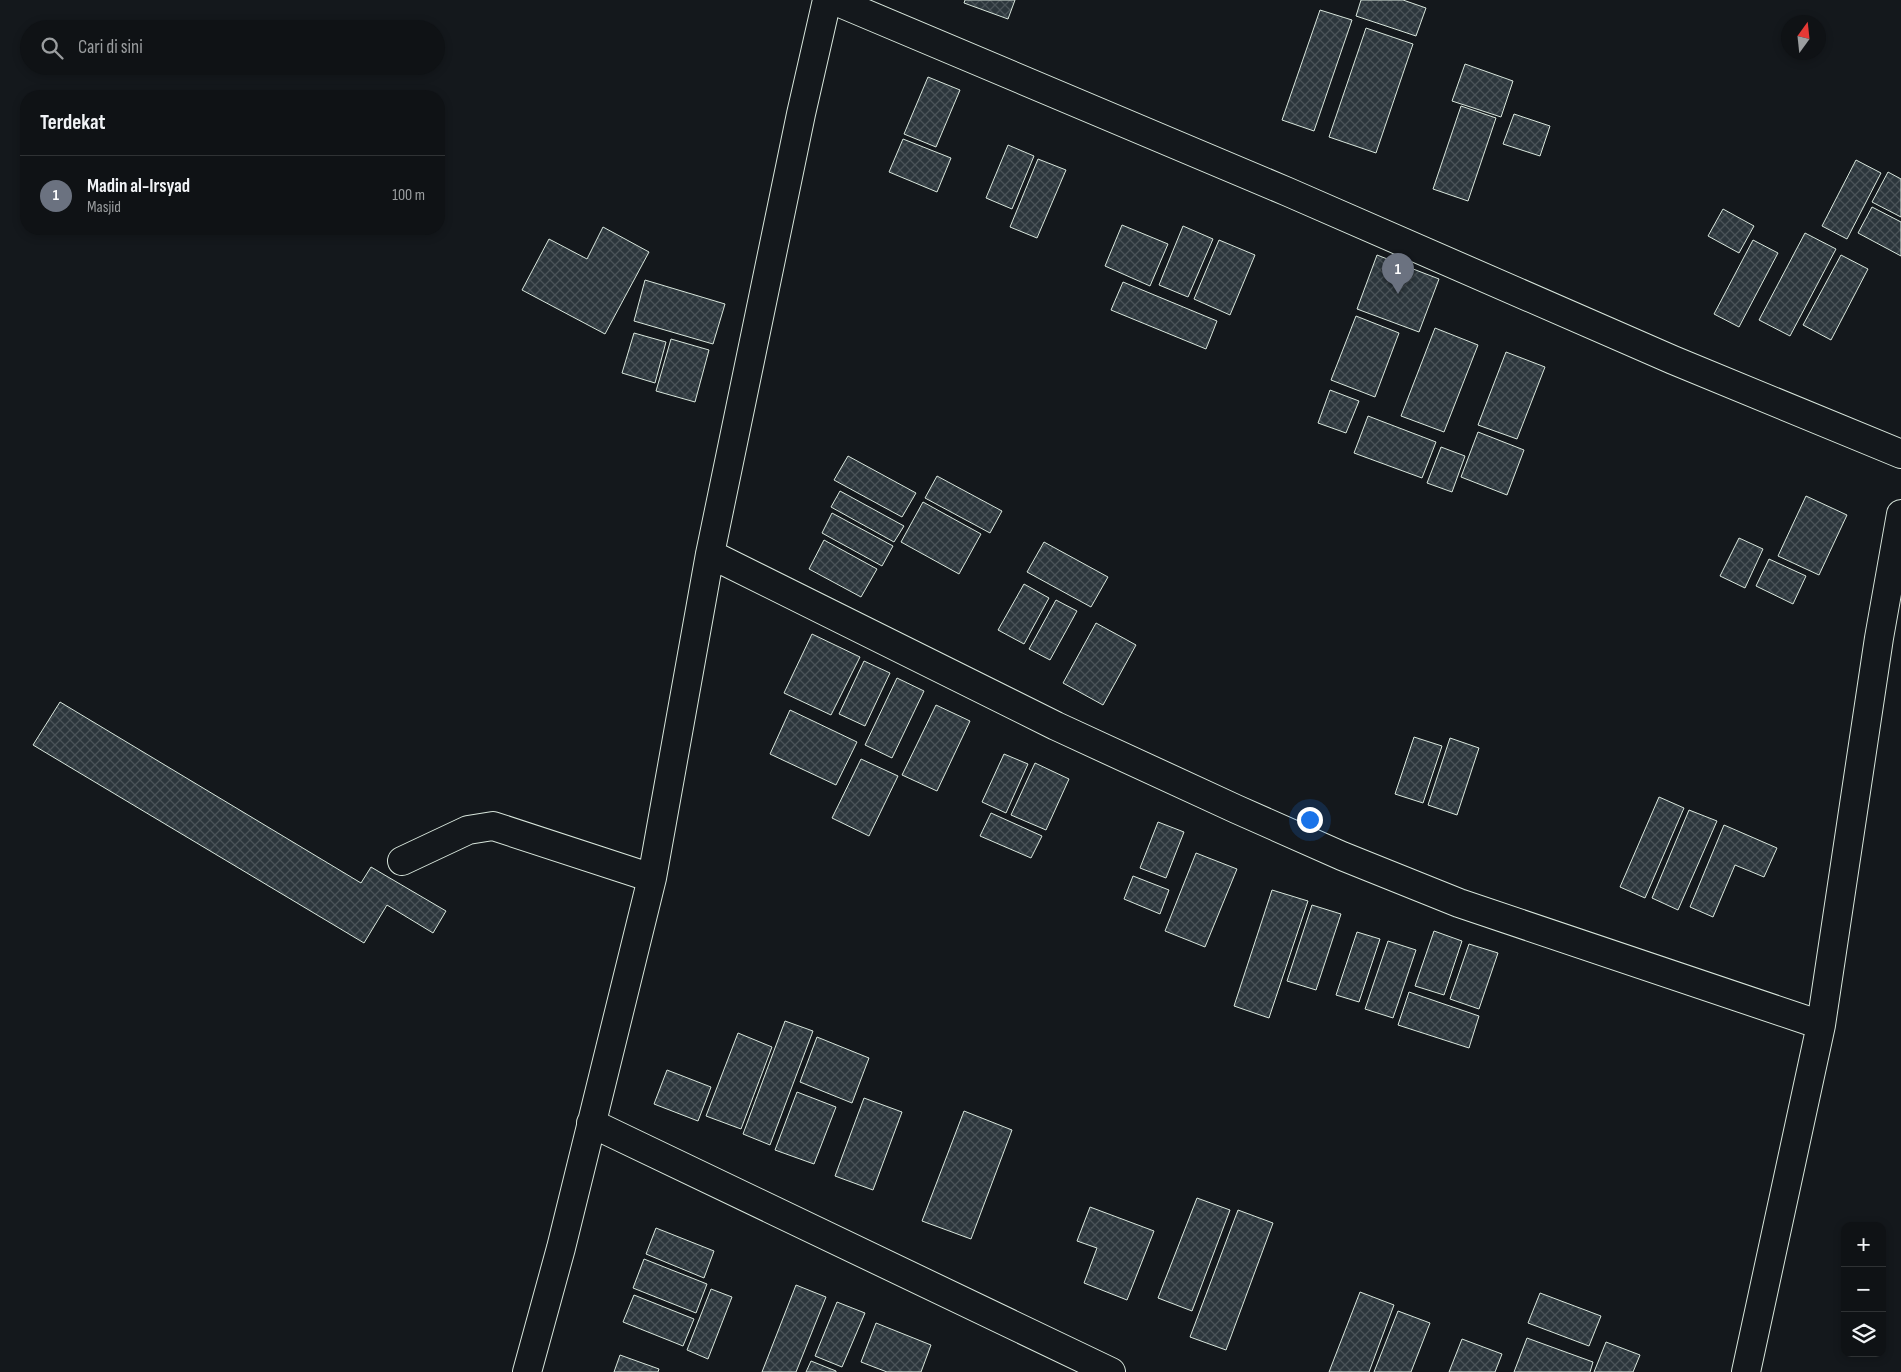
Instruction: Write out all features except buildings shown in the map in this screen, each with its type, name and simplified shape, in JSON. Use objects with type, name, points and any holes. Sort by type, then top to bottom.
[{"type":"street","points":[[527,1372],[592,1123],[652,878],[710,554],[801,114],[827,0]]},
{"type":"street","points":[[832,0],[1280,189],[1673,360],[1901,454]]},
{"type":"street","points":[[1746,1372],[1821,1025],[1879,638],[1901,514]]},
{"type":"street","points":[[710,554],[1056,726],[1236,810],[1342,856],[1459,904],[1821,1025]]},
{"type":"street","points":[[402,861],[468,830],[494,826],[652,878]]},
{"type":"street","points":[[592,1123],[1111,1372]]},
{"type":"place","name":"Madin al-Irsyad","points":[[1398,294]]}]
